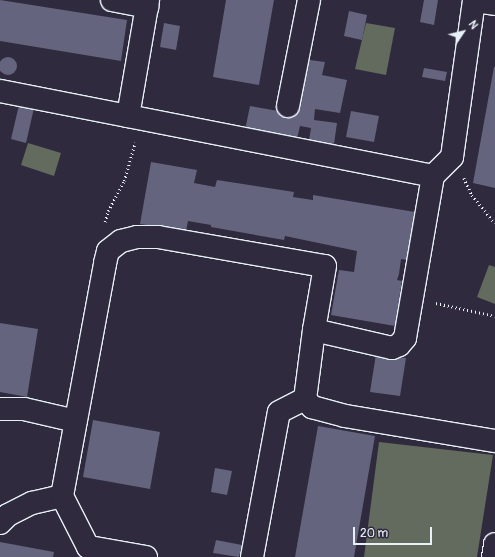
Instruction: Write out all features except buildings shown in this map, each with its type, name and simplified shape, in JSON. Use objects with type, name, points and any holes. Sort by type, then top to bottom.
[{"type":"street","points":[[112,0],[147,3],[136,118]]},
{"type":"street","points":[[288,106],[309,0]]},
{"type":"street","points":[[314,330],[392,348],[399,345],[405,338],[432,176],[452,157],[480,2]]},
{"type":"street","points":[[0,91],[432,176]]},
{"type":"street","points":[[146,557],[87,552],[62,496],[108,251],[121,241],[137,237],[158,237],[325,266],[314,330],[305,399],[312,407],[344,416],[495,441]]},
{"type":"street","points":[[252,557],[279,412],[305,399]]},
{"type":"street","points":[[0,409],[24,409],[76,421]]},
{"type":"street","points":[[0,524],[8,515],[32,503],[62,496]]},
{"type":"street","points":[[493,557],[495,544]]},
{"type":"path","points":[[108,251],[104,227],[106,216],[124,181],[136,118]]},
{"type":"path","points":[[452,157],[472,195],[495,223]]},
{"type":"path","points":[[412,298],[495,316]]},
{"type":"green space","points":[[366,23],[395,28],[386,75],[355,69]]},
{"type":"green space","points":[[28,143],[61,153],[54,176],[21,165]]},
{"type":"green space","points":[[489,265],[495,267],[495,304],[477,297]]},
{"type":"green space","points":[[379,442],[493,455],[477,557],[364,557]]}]
